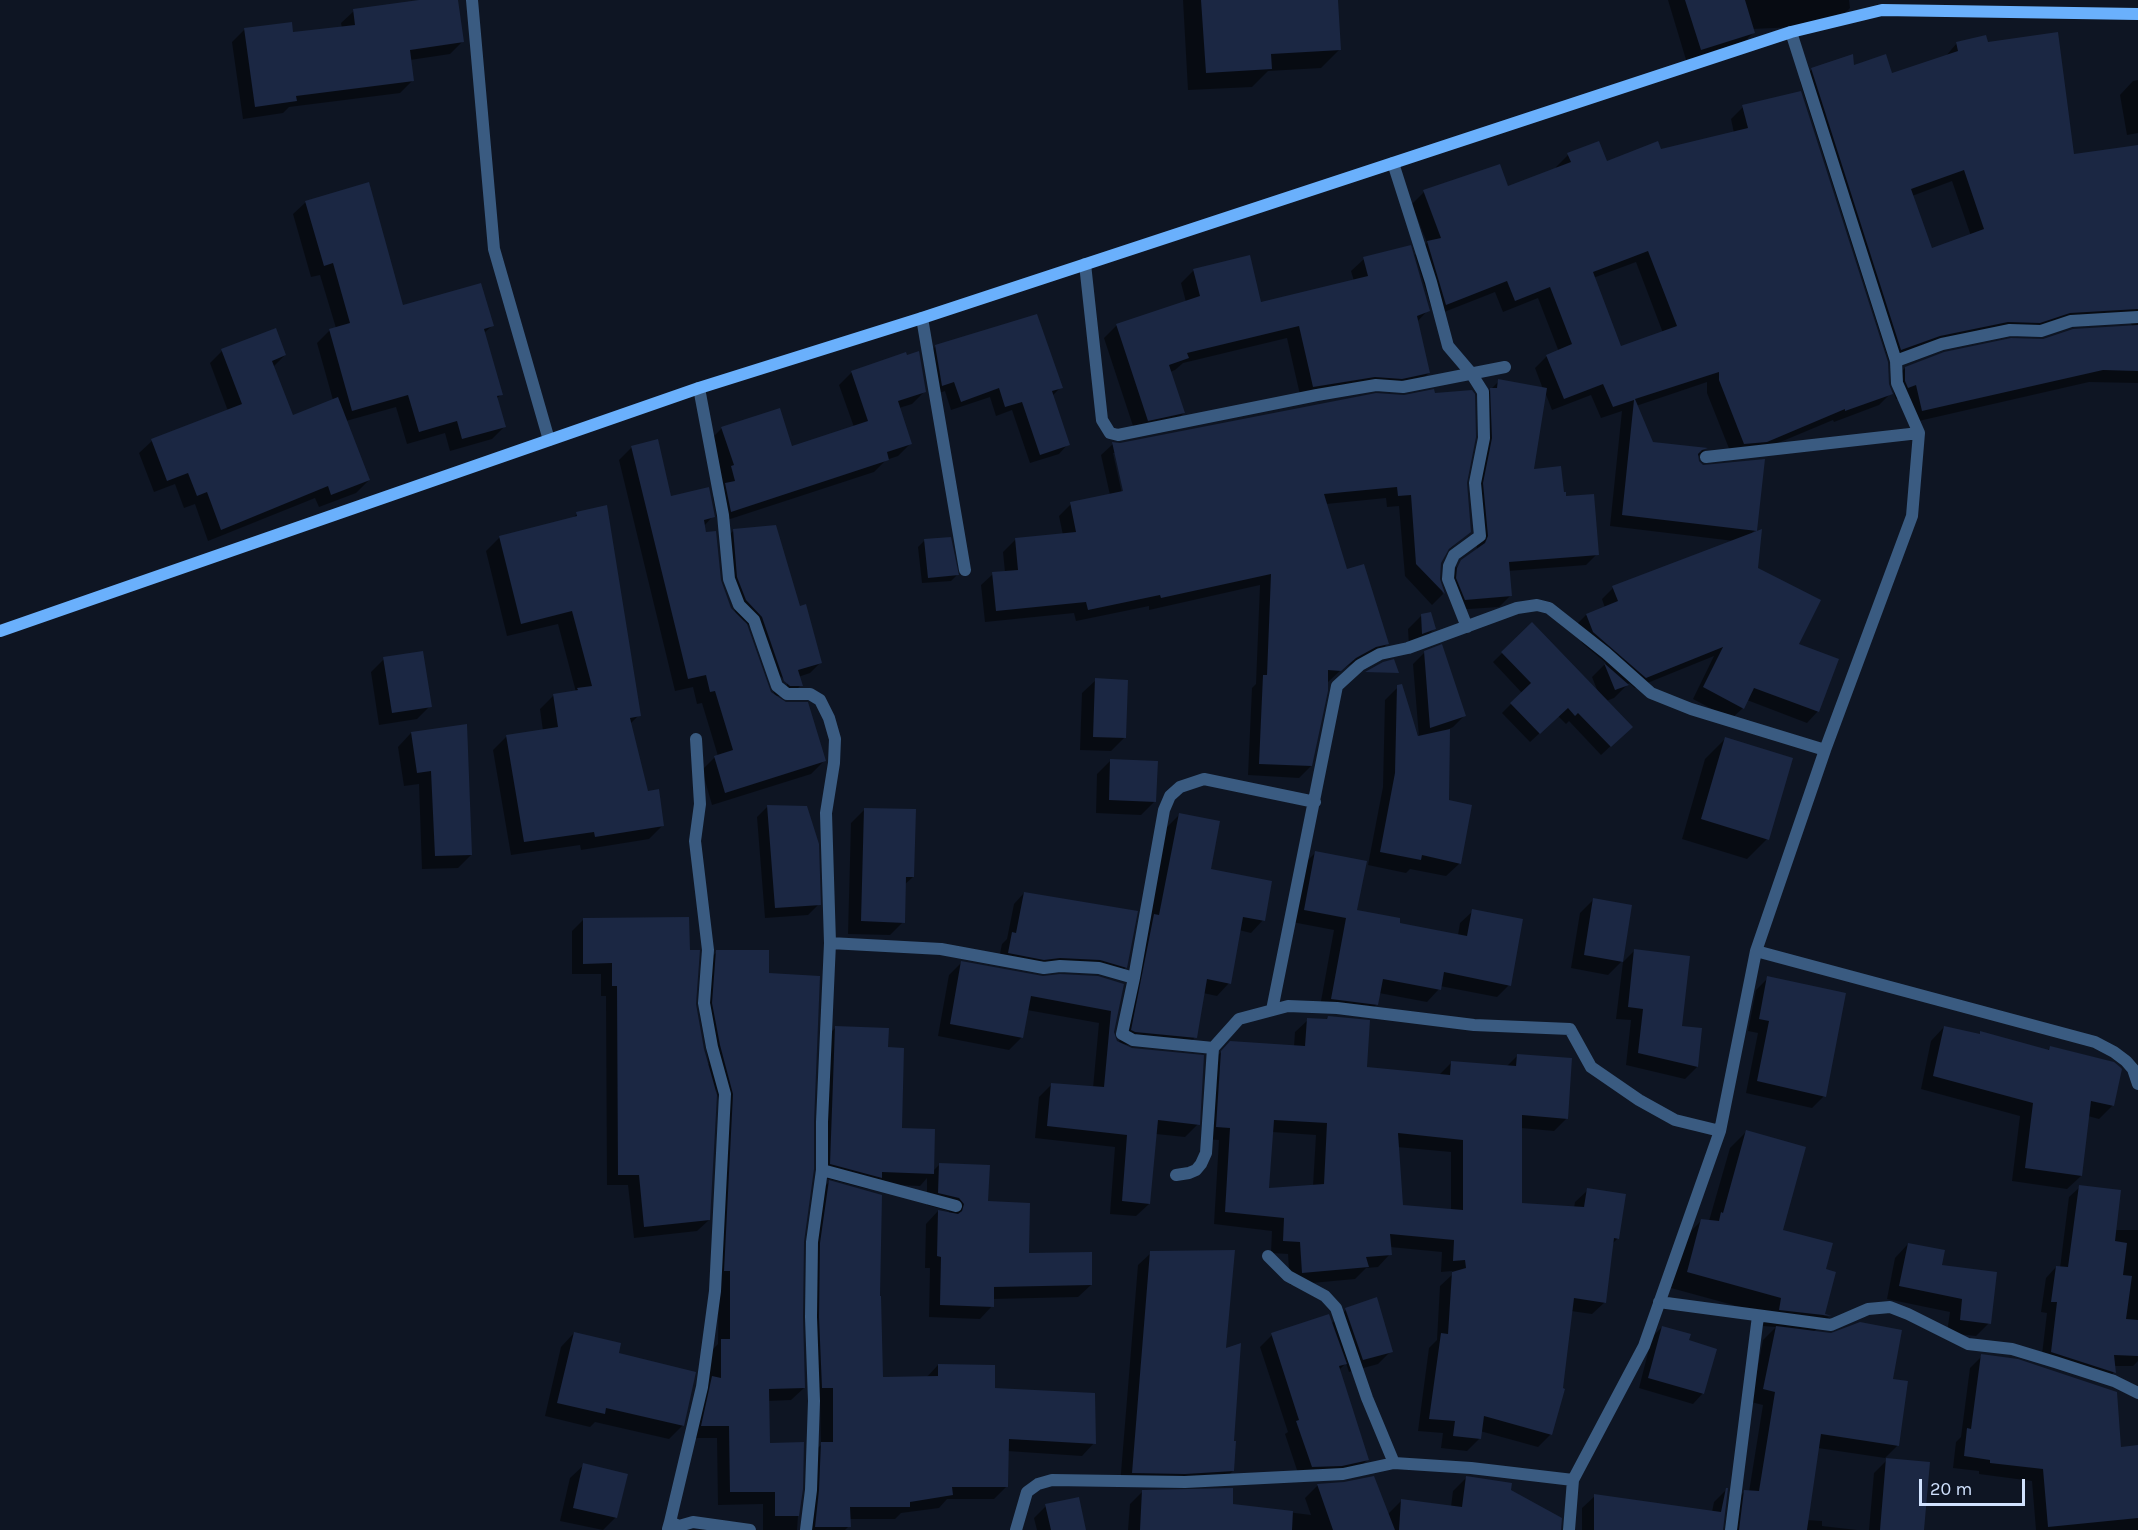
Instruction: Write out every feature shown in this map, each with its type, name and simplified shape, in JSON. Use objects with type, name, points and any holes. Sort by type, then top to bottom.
[{"type":"street","points":[[472,0],[494,249],[549,440]]},
{"type":"street","points":[[0,632],[699,388],[922,318],[1791,32],[1882,5],[2138,14]]},
{"type":"street","points":[[1569,1530],[1573,1480],[1644,1346],[1720,1131],[1756,951],[1825,750],[1912,516],[1919,432],[1897,383],[1896,361],[1791,32]]},
{"type":"street","points":[[1393,163],[1431,282],[1448,346],[1471,373],[1483,392],[1485,438],[1475,483],[1480,536],[1454,555],[1449,566],[1448,579],[1467,627]]},
{"type":"street","points":[[1085,264],[1102,420],[1110,433],[1118,435],[1317,395],[1376,386],[1403,387],[1505,367]]},
{"type":"street","points":[[1896,361],[1942,344],[2010,330],[2041,331],[2071,321],[2138,317]]},
{"type":"street","points":[[922,318],[965,570]]},
{"type":"street","points":[[699,388],[723,516],[729,579],[739,604],[754,620],[777,686],[787,694],[810,694],[820,700],[830,718],[834,739],[834,763],[826,813],[830,943],[822,1170],[812,1242],[811,1317],[814,1401],[811,1490],[806,1530]]},
{"type":"street","points":[[1706,457],[1919,432]]},
{"type":"street","points":[[1272,1010],[1337,686],[1360,665],[1380,654],[1408,648],[1517,608],[1537,605],[1548,608],[1606,653],[1651,693],[1691,709],[1825,750]]},
{"type":"street","points":[[696,738],[700,804],[695,841],[708,950],[704,1003],[725,1094],[715,1291],[702,1387],[669,1526],[680,1526],[693,1522],[750,1530]]},
{"type":"street","points":[[1213,1048],[1133,1040],[1122,1034],[1164,810],[1170,796],[1180,787],[1204,779],[1315,802]]},
{"type":"street","points":[[830,943],[941,949],[1044,968],[1060,966],[1099,968],[1134,978]]},
{"type":"street","points":[[1756,951],[2095,1042],[2126,1061],[2133,1069],[2138,1084]]},
{"type":"street","points":[[1176,1175],[1196,1170],[1206,1153],[1213,1048],[1239,1019],[1288,1006],[1337,1008],[1474,1025],[1570,1029],[1591,1067],[1629,1093],[1675,1120],[1720,1131]]},
{"type":"street","points":[[822,1170],[956,1206]]},
{"type":"street","points":[[1268,1256],[1288,1276],[1325,1296],[1336,1308],[1367,1398],[1394,1463]]},
{"type":"street","points":[[1659,1302],[1835,1325],[1868,1309],[1890,1307],[1968,1344],[2012,1349],[2114,1381],[2138,1393]]},
{"type":"street","points":[[1731,1530],[1758,1316]]},
{"type":"street","points":[[1016,1530],[1027,1492],[1038,1484],[1052,1480],[1185,1482],[1343,1474],[1394,1463],[1471,1468],[1573,1480]]},
{"type":"building","points":[[419,0],[458,0],[464,42],[410,50],[414,81],[296,96],[297,101],[255,107],[244,28],[292,22],[293,32],[355,25],[353,9]]},
{"type":"building","points":[[1201,0],[1338,0],[1341,50],[1271,54],[1272,69],[1206,73]]},
{"type":"building","points":[[1685,0],[1745,0],[1755,33],[1701,50]]},
{"type":"building","points":[[2058,32],[2074,154],[2138,145],[2138,309],[2070,313],[2040,323],[2008,322],[1940,336],[1901,350],[1811,68],[1853,54],[1854,65],[1886,54],[1892,73],[1958,51],[1956,42],[1986,35],[1988,42]],"holes":[[[1964,170],[1984,229],[1932,248],[1911,189]]]},
{"type":"building","points":[[1801,91],[1888,362],[1889,384],[1893,394],[1845,411],[1845,409],[1767,442],[1744,444],[1719,380],[1719,372],[1635,399],[1653,442],[1708,448],[1698,454],[1699,461],[1703,465],[1765,459],[1757,531],[1622,515],[1634,400],[1613,407],[1603,384],[1564,399],[1546,355],[1572,344],[1550,287],[1515,301],[1507,281],[1446,305],[1427,241],[1441,238],[1423,190],[1500,164],[1508,186],[1571,162],[1567,153],[1599,141],[1607,161],[1658,141],[1661,149],[1748,128],[1742,105]],"holes":[[[1648,251],[1677,326],[1621,346],[1593,272]]]},
{"type":"building","points":[[369,182],[403,305],[481,283],[494,326],[484,329],[503,395],[497,396],[506,427],[462,439],[457,421],[419,432],[408,395],[352,411],[329,329],[350,323],[333,263],[324,266],[305,201]]},
{"type":"building","points":[[1411,245],[1430,311],[1417,316],[1430,373],[1402,379],[1375,377],[1313,387],[1299,326],[1187,353],[1189,358],[1169,365],[1185,413],[1148,421],[1116,324],[1200,296],[1193,269],[1250,255],[1261,302],[1368,276],[1363,257]]},
{"type":"building","points":[[1037,314],[1063,388],[1052,391],[1070,445],[1040,455],[1022,402],[1005,407],[999,388],[961,402],[954,382],[942,386],[935,345]]},
{"type":"building","points":[[2138,325],[2138,371],[2103,370],[1922,411],[1916,385],[1908,388],[1905,381],[1905,367],[1944,352],[2011,338],[2043,339],[2073,329]]},
{"type":"building","points":[[276,328],[286,355],[272,361],[293,415],[338,397],[370,480],[331,495],[328,486],[221,530],[207,492],[197,496],[188,473],[167,481],[151,439],[242,404],[221,349]]},
{"type":"building","points":[[919,351],[926,392],[898,401],[912,444],[887,452],[889,460],[731,512],[725,483],[735,481],[731,466],[734,465],[721,427],[780,408],[792,446],[868,421],[851,371],[906,352],[907,355]]},
{"type":"building","points":[[1498,379],[1547,388],[1534,469],[1561,466],[1566,496],[1594,494],[1599,555],[1509,562],[1512,596],[1465,600],[1456,578],[1457,568],[1461,560],[1485,543],[1488,536],[1483,483],[1492,438],[1490,388],[1497,388]]},
{"type":"building","points":[[1434,389],[1435,393],[1472,390],[1475,394],[1476,437],[1467,483],[1471,532],[1449,549],[1441,563],[1440,579],[1445,594],[1416,564],[1411,495],[1398,496],[1397,487],[1324,494],[1347,569],[1364,564],[1389,644],[1376,647],[1356,658],[1341,671],[1328,670],[1328,691],[1312,766],[1259,764],[1263,675],[1267,675],[1271,574],[1161,598],[1160,595],[1088,610],[1086,602],[996,611],[992,572],[1018,570],[1015,538],[1076,532],[1070,502],[1123,491],[1112,442],[1120,443],[1376,393],[1404,395]]},
{"type":"building","points":[[658,439],[671,496],[709,487],[715,517],[704,520],[706,532],[716,531],[721,580],[731,608],[747,624],[771,692],[786,702],[808,702],[826,761],[725,793],[714,756],[733,750],[715,691],[710,692],[706,675],[688,679],[631,446]]},
{"type":"building","points":[[607,505],[641,716],[630,718],[648,791],[659,789],[664,826],[595,837],[594,832],[524,842],[506,735],[558,727],[553,694],[592,686],[572,611],[521,624],[499,536],[577,516],[576,512]]},
{"type":"building","points":[[776,525],[800,606],[806,604],[822,663],[798,670],[803,686],[790,686],[784,681],[762,617],[746,600],[737,577],[733,529]]},
{"type":"building","points":[[1762,529],[1758,568],[1821,600],[1799,644],[1839,659],[1819,712],[1754,688],[1744,709],[1703,687],[1723,647],[1646,678],[1593,632],[1586,614],[1618,601],[1612,586]]},
{"type":"building","points":[[951,537],[959,575],[928,578],[924,539]]},
{"type":"building","points":[[1431,612],[1436,629],[1422,634],[1421,614]]},
{"type":"building","points":[[1532,622],[1633,727],[1611,747],[1578,713],[1575,716],[1568,708],[1540,734],[1510,703],[1531,683],[1501,652]]},
{"type":"building","points":[[1442,644],[1466,716],[1430,728],[1424,651]]},
{"type":"building","points":[[423,651],[432,707],[392,713],[383,657]]},
{"type":"building","points":[[1394,659],[1399,673],[1365,672],[1383,662]]},
{"type":"building","points":[[1604,663],[1629,685],[1615,690]]},
{"type":"building","points":[[1095,678],[1128,680],[1126,738],[1093,737]]},
{"type":"building","points":[[1402,684],[1418,736],[1450,729],[1449,800],[1472,805],[1461,864],[1422,855],[1421,860],[1380,852],[1395,773],[1397,685]]},
{"type":"building","points":[[467,724],[472,855],[435,856],[431,771],[417,773],[411,732]]},
{"type":"building","points":[[1725,737],[1793,758],[1769,840],[1701,819]]},
{"type":"building","points":[[1110,759],[1158,761],[1156,802],[1109,800]]},
{"type":"building","points":[[767,805],[807,806],[819,844],[821,905],[775,908]]},
{"type":"building","points":[[864,808],[916,809],[914,877],[906,877],[905,923],[861,921]]},
{"type":"building","points":[[1179,813],[1220,821],[1211,869],[1272,881],[1265,921],[1243,917],[1231,984],[1207,979],[1197,1038],[1131,1030],[1154,914],[1159,915]]},
{"type":"building","points":[[1315,851],[1367,861],[1357,910],[1400,918],[1400,923],[1467,936],[1472,909],[1523,919],[1511,986],[1444,972],[1441,990],[1383,979],[1378,1005],[1331,999],[1346,918],[1304,910]]},
{"type":"building","points":[[1024,892],[1138,911],[1127,968],[1100,960],[1060,958],[1044,960],[1008,953],[1012,932],[1016,933]]},
{"type":"building","points":[[1593,898],[1632,905],[1623,962],[1584,955]]},
{"type":"building","points":[[689,917],[690,950],[700,950],[696,1004],[704,1049],[717,1095],[710,1220],[644,1227],[639,1175],[618,1175],[617,986],[612,986],[612,963],[583,964],[583,918]]},
{"type":"building","points":[[1634,949],[1690,956],[1682,1026],[1702,1028],[1698,1067],[1638,1053],[1643,1009],[1628,1007]]},
{"type":"building","points":[[716,950],[769,950],[769,973],[820,976],[814,1169],[804,1242],[805,1388],[769,1389],[770,1443],[804,1442],[803,1489],[799,1516],[775,1516],[775,1492],[730,1492],[729,1426],[701,1426],[712,1376],[721,1378],[721,1339],[730,1339],[730,1271],[724,1271],[733,1094],[712,1003]]},
{"type":"building","points":[[961,961],[1043,976],[1060,974],[1098,976],[1124,984],[1114,1032],[1117,1041],[1132,1048],[1204,1055],[1200,1125],[1158,1120],[1150,1204],[1122,1201],[1127,1135],[1047,1126],[1051,1083],[1104,1087],[1111,1011],[1031,996],[1023,1038],[950,1024]]},
{"type":"building","points":[[1767,976],[1846,993],[1826,1097],[1757,1081],[1769,1021],[1759,1019]]},
{"type":"building","points":[[1328,1016],[1370,1020],[1367,1067],[1450,1075],[1451,1061],[1516,1066],[1517,1054],[1572,1058],[1568,1119],[1522,1115],[1522,1203],[1584,1207],[1587,1188],[1626,1194],[1619,1239],[1614,1238],[1606,1303],[1574,1298],[1563,1388],[1565,1389],[1552,1435],[1484,1416],[1481,1439],[1453,1436],[1455,1421],[1429,1419],[1441,1333],[1448,1334],[1452,1272],[1466,1268],[1465,1260],[1453,1261],[1454,1240],[1390,1234],[1392,1255],[1366,1257],[1369,1267],[1302,1273],[1300,1242],[1283,1241],[1284,1218],[1225,1212],[1230,1128],[1216,1127],[1221,1051],[1230,1041],[1305,1046],[1307,1018],[1327,1019]],"holes":[[[1274,1120],[1327,1123],[1324,1184],[1269,1188]],[[1398,1133],[1463,1140],[1463,1210],[1403,1205]]]},
{"type":"building","points":[[835,1026],[889,1028],[888,1047],[904,1048],[902,1128],[935,1129],[934,1174],[882,1172],[882,1178],[830,1164]]},
{"type":"building","points":[[1944,1026],[1980,1034],[1980,1031],[2049,1050],[2050,1046],[2114,1062],[2122,1069],[2114,1106],[2091,1101],[2082,1176],[2025,1168],[2033,1103],[1933,1076]]},
{"type":"building","points":[[1746,1130],[1806,1147],[1783,1230],[1833,1243],[1826,1269],[1836,1272],[1825,1314],[1832,1316],[1779,1310],[1781,1298],[1687,1272],[1701,1219],[1719,1221],[1721,1212],[1723,1213]]},
{"type":"building","points":[[939,1163],[990,1165],[988,1201],[1030,1203],[1029,1253],[1092,1252],[1092,1285],[994,1287],[994,1307],[940,1305],[941,1257],[937,1256],[938,1210],[958,1214],[962,1211],[964,1204],[959,1198],[938,1193]]},
{"type":"building","points":[[829,1180],[882,1195],[880,1296],[883,1377],[938,1376],[938,1364],[995,1365],[995,1388],[1095,1393],[1096,1444],[1009,1439],[1008,1487],[952,1487],[953,1495],[910,1502],[910,1507],[850,1507],[851,1527],[815,1527],[821,1442],[833,1442],[833,1388],[822,1388],[819,1317],[820,1243]]},
{"type":"building","points":[[2079,1185],[2121,1190],[2115,1241],[2127,1243],[2123,1275],[2132,1276],[2126,1319],[2138,1320],[2138,1356],[2114,1355],[2116,1373],[2051,1352],[2057,1302],[2051,1302],[2056,1266],[2068,1267]]},
{"type":"building","points":[[1908,1243],[1945,1250],[1942,1265],[1997,1272],[1991,1324],[1960,1320],[1962,1299],[1899,1286]]},
{"type":"building","points":[[1235,1250],[1226,1348],[1241,1343],[1234,1471],[1185,1474],[1132,1473],[1150,1251]]},
{"type":"building","points":[[1377,1297],[1393,1352],[1363,1360],[1345,1308]]},
{"type":"building","points":[[1329,1314],[1347,1364],[1339,1366],[1369,1460],[1342,1466],[1312,1467],[1296,1421],[1299,1420],[1271,1333]]},
{"type":"building","points":[[1860,1322],[1902,1330],[1893,1379],[1908,1381],[1899,1446],[1821,1434],[1807,1530],[1739,1530],[1744,1490],[1759,1491],[1775,1392],[1763,1389],[1776,1326],[1831,1333]]},
{"type":"building","points":[[1662,1326],[1691,1334],[1689,1340],[1717,1349],[1704,1394],[1648,1378]]},
{"type":"building","points":[[574,1332],[621,1343],[619,1353],[696,1372],[684,1426],[606,1408],[605,1414],[557,1403]]},
{"type":"building","points":[[1981,1354],[2018,1359],[2117,1392],[2121,1447],[2138,1445],[2138,1518],[2048,1527],[2043,1469],[1990,1463],[1990,1460],[1964,1456],[1967,1428],[1971,1429]]},
{"type":"building","points":[[1886,1458],[1930,1462],[1924,1530],[1880,1530]]},
{"type":"building","points":[[583,1463],[628,1474],[617,1518],[573,1508]]},
{"type":"building","points":[[1374,1476],[1395,1530],[1333,1530],[1317,1484]]},
{"type":"building","points":[[1466,1476],[1512,1483],[1511,1490],[1562,1518],[1561,1530],[1399,1530],[1401,1499],[1462,1507]]},
{"type":"building","points":[[1233,1488],[1233,1504],[1293,1511],[1292,1530],[1140,1530],[1142,1490]]},
{"type":"building","points":[[1726,1488],[1728,1488],[1723,1530],[1594,1530],[1594,1494],[1721,1512]]},
{"type":"building","points":[[1079,1497],[1086,1530],[1051,1530],[1045,1504]]}]
